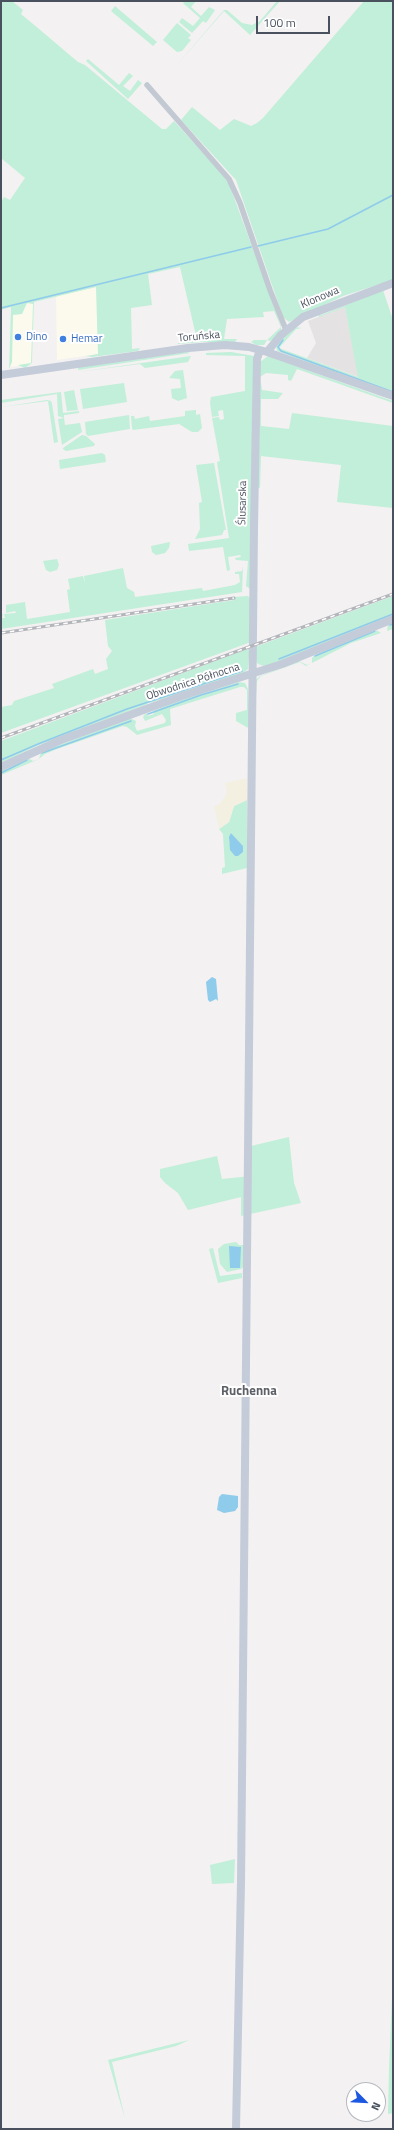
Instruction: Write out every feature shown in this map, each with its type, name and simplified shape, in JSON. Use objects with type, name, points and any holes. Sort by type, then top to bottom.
[{"type":"street","points":[[147,85],[229,179],[240,203],[270,290],[286,330]]},
{"type":"street","name":"Klonowa","points":[[264,351],[286,330],[310,314],[393,283]]},
{"type":"street","name":"Toruńska","points":[[1,375],[206,346],[237,346],[264,351],[393,396]]},
{"type":"street","name":"Ślusarska","points":[[236,2129],[241,1882],[252,658],[257,367],[264,351]]},
{"type":"street","name":"Obwodnica Północna","points":[[1,767],[40,749],[84,732],[182,696],[298,658],[393,619]]},
{"type":"shaded area","points":[[97,287],[98,354],[57,360],[56,296]]},
{"type":"shaded area","points":[[34,302],[32,364],[9,367],[11,307]]},
{"type":"shaded area","points":[[345,307],[359,377],[307,358],[316,343],[308,321]]},
{"type":"green space","points":[[1,1],[12,1],[23,10],[21,14],[162,129],[166,129],[174,121],[224,176],[229,184],[281,327],[274,311],[263,312],[264,317],[227,319],[224,339],[237,339],[235,342],[178,344],[197,340],[180,267],[148,274],[152,305],[131,308],[132,349],[140,348],[138,351],[92,357],[86,356],[98,354],[96,287],[34,302],[32,363],[25,368],[18,365],[31,363],[33,304],[27,303],[22,314],[13,315],[12,362],[9,369],[11,307],[1,310],[1,202],[4,197],[10,200],[25,178],[1,158]]},
{"type":"green space","points":[[185,1],[196,1],[191,7],[201,16],[209,7],[215,10],[206,23],[203,21],[192,33],[179,22],[182,18],[193,26],[200,18],[183,3]]},
{"type":"green space","points":[[277,1],[280,1],[250,35],[224,11],[176,66],[224,10],[227,10],[242,23],[252,25],[260,21]]},
{"type":"green space","points":[[364,1],[393,1],[393,280],[343,296],[289,322],[283,317],[236,180],[181,120],[192,107],[220,130],[234,119],[251,126],[257,123],[263,118]]},
{"type":"green space","points":[[115,6],[157,42],[153,46],[111,11]]},
{"type":"green space","points":[[177,23],[191,35],[188,38],[191,40],[182,51],[177,52],[163,40]]},
{"type":"green space","points":[[88,59],[119,85],[129,73],[133,76],[123,86],[130,91],[138,80],[142,83],[128,99],[86,61]]},
{"type":"green space","points":[[383,290],[393,320],[393,394],[277,351],[276,345],[294,327],[302,328],[296,329],[279,348],[358,377],[345,307],[319,317],[318,314],[321,315]]},
{"type":"green space","points":[[281,327],[281,330],[275,338],[270,341],[267,340]]},
{"type":"green space","points":[[254,340],[267,340],[264,345],[256,345],[251,342]]},
{"type":"green space","points":[[187,352],[190,353],[78,370],[78,367]]},
{"type":"green space","points":[[231,352],[254,356],[250,589],[246,586],[248,561],[236,560],[235,558],[241,557],[240,555],[228,557],[230,570],[227,571],[223,547],[189,551],[188,544],[229,538],[217,462],[220,461],[212,418],[219,417],[220,420],[224,419],[223,410],[218,411],[219,416],[212,417],[210,403],[211,397],[245,391],[245,356],[206,355],[206,353]]},
{"type":"green space","points":[[191,356],[188,362],[145,368],[140,364],[78,372]]},
{"type":"green space","points":[[268,356],[393,401],[393,403],[297,369],[291,381],[288,380],[288,375],[266,373],[260,377],[262,390],[283,393],[278,399],[261,399],[261,426],[289,429],[292,413],[393,426],[393,508],[337,502],[341,465],[261,456],[260,488],[257,487],[260,362]]},
{"type":"green space","points":[[183,370],[187,398],[178,401],[172,398],[171,389],[181,388],[180,379],[169,378],[175,371]]},
{"type":"green space","points":[[124,383],[127,402],[83,409],[80,389]]},
{"type":"green space","points":[[74,390],[78,410],[67,411],[64,392]]},
{"type":"green space","points":[[61,392],[63,413],[79,411],[79,413],[64,415],[64,418],[58,416],[57,394],[1,403],[1,400]]},
{"type":"green space","points":[[47,400],[51,401],[52,404],[58,442],[54,443],[48,401],[1,407]]},
{"type":"green space","points":[[196,410],[196,415],[200,414],[202,428],[198,432],[192,432],[179,424],[133,430],[132,428],[131,416],[134,416],[135,419],[149,416],[150,421],[185,416],[185,411]]},
{"type":"green space","points":[[129,415],[130,429],[88,436],[86,434],[85,422]]},
{"type":"green space","points":[[64,418],[65,425],[80,423],[82,432],[62,445],[58,419]]},
{"type":"green space","points":[[82,435],[86,436],[95,444],[94,446],[66,451],[63,449],[63,448]]},
{"type":"green space","points":[[102,453],[105,455],[106,462],[60,469],[59,460]]},
{"type":"green space","points":[[214,463],[226,530],[224,530],[222,535],[195,539],[200,529],[199,503],[202,502],[196,465]]},
{"type":"green space","points":[[170,542],[169,548],[165,553],[156,555],[152,552],[151,546]]},
{"type":"green space","points":[[57,559],[59,565],[57,570],[50,572],[46,570],[43,561]]},
{"type":"green space","points":[[243,566],[242,592],[1,629],[1,615],[3,614],[2,618],[5,618],[4,614],[16,613],[15,611],[6,613],[6,605],[25,602],[27,619],[70,612],[67,590],[70,589],[68,579],[83,576],[85,583],[84,576],[123,568],[127,588],[134,592],[135,597],[202,588],[203,591],[235,585],[240,582],[239,574],[235,574],[235,572],[242,571]]},
{"type":"green space","points":[[248,596],[251,599],[251,642],[1,733],[1,707],[12,705],[14,701],[54,688],[52,684],[93,669],[95,674],[108,669],[106,659],[112,651],[108,646],[105,620],[234,600],[234,597]]},
{"type":"green space","points":[[393,596],[393,615],[280,661],[264,666],[258,664],[256,661],[255,647]]},
{"type":"green space","points":[[393,623],[393,629],[387,631],[388,625]]},
{"type":"green space","points":[[373,630],[381,633],[351,643],[312,663],[312,658],[315,655]]},
{"type":"green space","points":[[250,648],[248,669],[243,673],[150,703],[147,701],[148,704],[39,745],[1,763],[1,741]]},
{"type":"green space","points":[[299,661],[307,665],[311,663],[306,666],[300,662],[261,676],[257,681],[256,696],[256,680],[260,676]]},
{"type":"green space","points":[[239,682],[245,683],[248,689],[250,729],[236,721],[236,713],[247,710],[247,690],[244,687],[240,687],[170,709],[171,725],[137,735],[127,727],[123,726],[57,749],[45,754],[39,759],[41,752],[130,718],[136,721],[135,726],[137,731],[165,723],[166,720],[162,714],[145,721],[143,717],[147,713],[148,716],[154,714],[153,711],[181,700]]},
{"type":"green space","points":[[28,758],[33,761],[39,759],[1,775],[1,771]]},
{"type":"green space","points":[[247,800],[247,868],[222,874],[222,868],[225,867],[223,834],[219,829],[229,822],[234,806]],"holes":[[[231,833],[243,846],[243,852],[238,855],[229,843]]]},
{"type":"green space","points":[[289,1137],[294,1183],[301,1203],[241,1216],[241,1197],[188,1210],[178,1193],[160,1177],[160,1169],[217,1156],[222,1179],[251,1176],[251,1146]]},
{"type":"green space","points":[[236,1242],[239,1245],[244,1245],[243,1267],[241,1269],[227,1272],[220,1264],[218,1249],[224,1244]]},
{"type":"green space","points":[[213,1248],[220,1276],[242,1273],[242,1278],[218,1283],[209,1249]]},
{"type":"green space","points":[[235,1859],[234,1883],[212,1884],[210,1865]]},
{"type":"green space","points":[[393,1974],[393,2113],[388,2114],[389,2069]]},
{"type":"green space","points":[[189,2040],[176,2046],[112,2062],[125,2119],[108,2060]]},
{"type":"sand","points":[[247,778],[247,800],[234,806],[229,822],[219,829],[214,806],[220,804],[227,793],[225,783]]},
{"type":"water","points":[[231,833],[243,846],[243,852],[238,856],[235,856],[230,850],[229,837]]},
{"type":"water","points":[[212,977],[216,979],[218,1001],[216,999],[210,1002],[208,1000],[206,982]]},
{"type":"water","points":[[229,1246],[241,1247],[240,1268],[230,1268]]},
{"type":"water","points":[[222,1494],[238,1496],[238,1507],[235,1511],[224,1513],[217,1510],[219,1497]]},
{"type":"waterway","points":[[258,246],[328,229],[393,195]]},
{"type":"waterway","points":[[1,308],[251,247]]},
{"type":"waterway","points":[[283,340],[278,347],[281,351],[393,392]]},
{"type":"waterway","points":[[279,659],[393,614]]},
{"type":"waterway","points":[[315,656],[375,631]]},
{"type":"waterway","points":[[1,760],[127,709],[242,671]]},
{"type":"waterway","points":[[148,714],[201,695],[238,684]]},
{"type":"waterway","points":[[42,753],[131,721]]},
{"type":"waterway","points":[[1,773],[27,760]]},
{"type":"railway","points":[[1,738],[393,594]]},
{"type":"railway","points":[[1,633],[234,598]]},
{"type":"place","name":"Dino","points":[[18,337]]},
{"type":"place","name":"Hemar","points":[[63,339]]},
{"type":"district","name":"Ruchenna","points":[[249,1392]]}]
